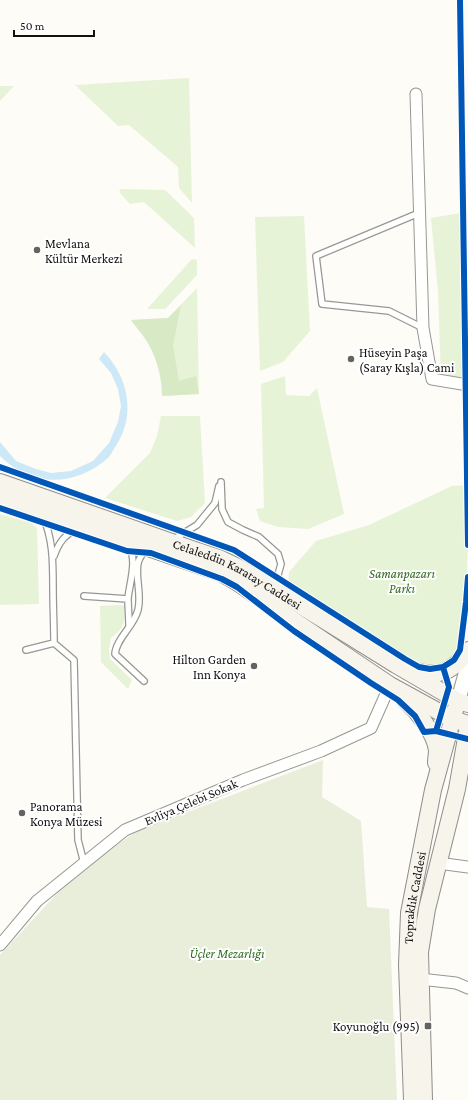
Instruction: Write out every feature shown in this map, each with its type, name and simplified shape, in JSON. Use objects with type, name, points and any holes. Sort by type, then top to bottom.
[{"type":"main road","name":"Celaleddin Karatay Caddesi","points":[[0,482],[219,558],[240,568],[396,665],[463,702]]},
{"type":"main road","name":"Celaleddin Karatay Caddesi","points":[[0,497],[221,574],[238,583],[390,685],[452,719],[468,724]]},
{"type":"main road","points":[[396,665],[425,674],[438,673],[450,669],[460,662],[468,650]]},
{"type":"main road","points":[[390,685],[420,715],[433,738],[436,750],[433,790]]},
{"type":"main road","name":"Topraklık Caddesi","points":[[412,1100],[408,978],[408,937],[410,913],[433,790],[452,719],[463,702]]},
{"type":"main road","name":"Topraklık Caddesi","points":[[424,1100],[420,952],[427,909],[457,789],[468,727]]},
{"type":"main road","points":[[457,789],[468,769]]},
{"type":"street","points":[[416,94],[423,328],[432,379],[468,385]]},
{"type":"street","points":[[463,702],[468,665]]},
{"type":"street","name":"Evliya Çelebi Sokak","points":[[0,945],[37,901],[125,830],[243,780],[321,751],[371,728],[390,685]]},
{"type":"street","points":[[438,863],[468,867]]},
{"type":"street","points":[[420,979],[456,983],[468,988]]},
{"type":"lane","points":[[419,213],[316,256],[322,304],[389,311],[423,328]]},
{"type":"lane","points":[[170,541],[197,525],[215,503],[220,482],[222,509],[228,522],[259,537],[278,554],[281,564],[276,582],[272,588]]},
{"type":"lane","points":[[40,511],[50,538],[53,558],[54,643],[74,660],[78,840],[84,863]]},
{"type":"lane","points":[[53,558],[58,544],[70,532],[85,526]]},
{"type":"lane","points":[[124,540],[132,551],[133,561],[128,599],[129,629]]},
{"type":"lane","points":[[144,682],[115,654],[115,647],[129,629],[138,612],[140,599],[138,562],[146,547]]},
{"type":"lane","points":[[84,596],[128,599]]},
{"type":"lane","points":[[26,650],[54,643]]},
{"type":"green space","points":[[189,78],[192,203],[179,188],[178,167],[129,125],[118,126],[75,85]]},
{"type":"green space","points":[[0,86],[14,86],[0,101]]},
{"type":"green space","points":[[121,189],[165,190],[194,218],[195,248],[144,202],[130,204],[119,192]]},
{"type":"green space","points":[[460,213],[468,254],[468,380],[441,380],[438,292],[431,218]]},
{"type":"green space","points":[[304,216],[310,331],[283,362],[260,371],[255,217]]},
{"type":"green space","points":[[192,259],[197,260],[197,275],[165,309],[147,309]]},
{"type":"green space","points":[[197,288],[199,394],[162,396],[161,381],[155,358],[148,344],[131,320],[168,318]]},
{"type":"green space","points":[[181,305],[173,346],[179,381],[196,376],[199,394],[162,396],[161,381],[155,358],[148,344],[131,320],[168,318]]},
{"type":"green space","points":[[285,376],[286,395],[309,396],[317,388],[344,514],[308,529],[278,527],[260,521],[256,509],[264,508],[261,384]]},
{"type":"green space","points":[[161,416],[200,416],[205,503],[191,517],[177,521],[105,498],[150,453],[157,436]]},
{"type":"green space","name":"Samanpazarı Parkı","points":[[468,485],[466,589],[458,659],[436,670],[397,652],[288,588],[289,572],[316,541],[369,525],[452,486]]},
{"type":"green space","points":[[0,514],[31,523],[37,528],[39,604],[0,605]]},
{"type":"green space","points":[[100,606],[125,606],[124,620],[122,627],[111,638],[109,650],[110,659],[132,680],[128,689],[101,662]]},
{"type":"green space","name":"Üçler Mezarlığı","points":[[323,760],[322,797],[361,821],[367,907],[389,909],[397,1100],[0,1100],[0,955],[78,871],[136,832]]},
{"type":"water","points":[[104,352],[119,373],[124,384],[128,408],[123,432],[109,457],[96,467],[83,474],[54,480],[26,474],[0,456],[0,442],[16,461],[51,473],[71,471],[93,461],[109,443],[118,422],[121,406],[118,389],[111,373],[99,359]]},
{"type":"cycle path","points":[[460,0],[468,545]]},
{"type":"cycle path","points":[[0,467],[234,550],[419,667],[430,669],[443,667],[454,660],[460,650],[468,577]]},
{"type":"cycle path","points":[[0,508],[127,551],[151,553],[222,579],[237,587],[294,631],[398,700],[415,716],[424,732],[436,731],[468,739]]},
{"type":"cycle path","points":[[436,731],[449,687],[443,667]]},
{"type":"place","name":"Mevlana Kültür Merkezi","points":[[37,250]]},
{"type":"place","name":"Hüseyin Paşa (Saray Kışla) Cami","points":[[351,359]]},
{"type":"place","name":"Hilton Garden Inn Konya","points":[[254,666]]},
{"type":"place","name":"Panorama Konya Müzesi","points":[[22,813]]},
{"type":"place","name":"Koyunoğlu (995)","points":[[428,1026]]}]
